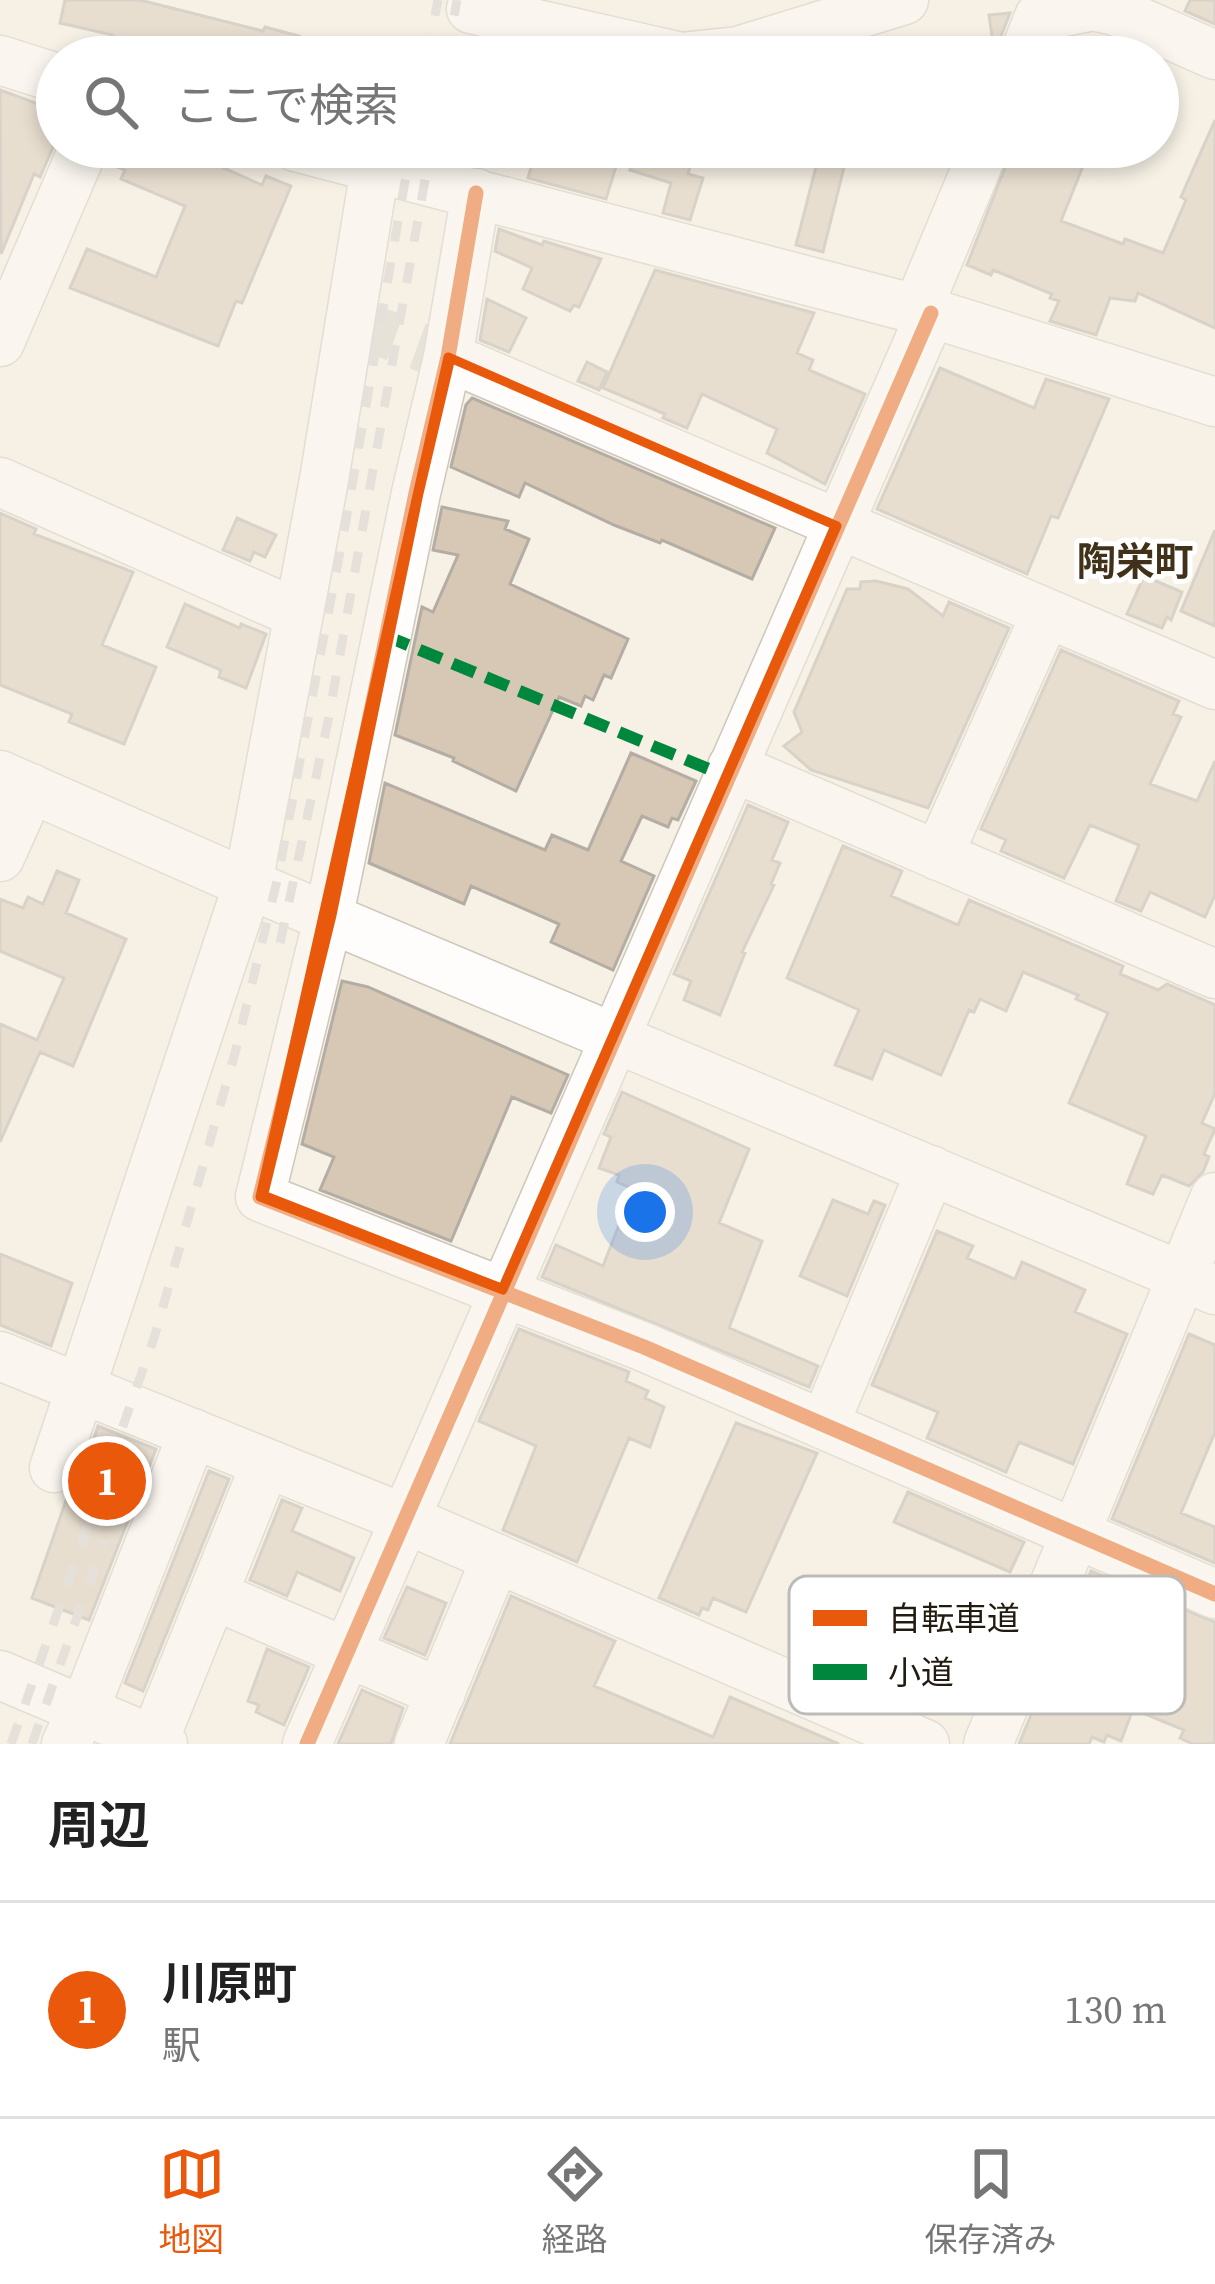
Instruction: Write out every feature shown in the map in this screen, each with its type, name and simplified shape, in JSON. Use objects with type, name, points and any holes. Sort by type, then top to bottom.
[{"type":"street","points":[[787,36],[904,0]]},
{"type":"street","points":[[1032,36],[1040,17],[1097,3],[1172,36]]},
{"type":"street","points":[[471,9],[589,36]]},
{"type":"street","points":[[1179,39],[1215,55]]},
{"type":"street","points":[[0,60],[36,71]]},
{"type":"street","points":[[0,342],[75,168]]},
{"type":"street","points":[[371,168],[924,311],[1215,402]]},
{"type":"street","points":[[307,1744],[837,526],[977,168]]},
{"type":"street","points":[[54,1468],[248,884],[375,169]]},
{"type":"street","points":[[476,193],[448,357],[328,915],[260,1197],[503,1289],[1172,1576]]},
{"type":"street","points":[[448,357],[1215,685]]},
{"type":"street","points":[[0,482],[298,614]]},
{"type":"street","points":[[938,856],[1046,614]]},
{"type":"street","points":[[732,767],[1215,974]]},
{"type":"street","points":[[0,857],[16,782],[1198,1283]]},
{"type":"street","points":[[824,1425],[931,1170]]},
{"type":"street","points":[[1058,1576],[1198,1283],[1215,1197]]},
{"type":"street","points":[[0,1356],[403,1518],[789,1685]]},
{"type":"street","points":[[74,1727],[193,1433]]},
{"type":"street","points":[[0,1676],[74,1727],[159,1742],[266,1463]]},
{"type":"street","points":[[419,1744],[496,1558]]},
{"type":"street","points":[[1185,1581],[1215,1594]]},
{"type":"street","points":[[213,1595],[441,1693]]},
{"type":"street","points":[[856,1714],[925,1744]]},
{"type":"street","points":[[988,1744],[1000,1714]]},
{"type":"highlighted area","points":[[448,357],[837,526],[503,1290],[260,1197]]},
{"type":"building","points":[[65,0],[140,0],[299,36],[113,36],[60,23]]},
{"type":"building","points":[[1190,0],[1215,0],[1215,24],[1185,11]]},
{"type":"building","points":[[1010,13],[1001,36],[992,36],[989,15]]},
{"type":"building","points":[[0,90],[36,103],[36,168],[44,168],[40,177],[34,174],[1,254]]},
{"type":"building","points":[[1215,120],[1215,328],[1138,293],[1135,301],[1110,298],[1096,335],[1050,321],[1059,301],[1050,298],[1052,294],[993,270],[991,275],[967,265],[1005,168],[1082,168],[1061,221],[1163,253],[1186,200],[1181,197]]},
{"type":"building","points":[[120,168],[224,168],[262,185],[266,176],[291,186],[242,303],[236,301],[218,346],[70,288],[87,249],[156,277],[185,206],[121,179],[125,170]]},
{"type":"building","points":[[531,168],[616,168],[606,199],[528,178]]},
{"type":"building","points":[[690,168],[688,174],[703,178],[690,220],[663,213],[671,183],[630,170]]},
{"type":"building","points":[[816,168],[844,168],[823,252],[796,245]]},
{"type":"building","points":[[499,229],[601,259],[579,307],[574,305],[570,311],[523,289],[532,268],[495,251]]},
{"type":"building","points":[[655,270],[814,313],[797,353],[813,360],[809,370],[865,394],[825,484],[767,453],[777,429],[702,394],[687,428],[603,388]]},
{"type":"building","points":[[487,299],[526,318],[509,352],[480,340]]},
{"type":"building","points":[[587,362],[607,372],[599,390],[578,381]]},
{"type":"building","points":[[940,368],[1034,408],[1046,379],[1109,399],[1058,518],[1051,516],[1027,574],[877,509]]},
{"type":"building","points":[[472,398],[775,528],[752,579],[614,525],[525,483],[519,497],[451,467],[466,405]]},
{"type":"building","points":[[442,507],[508,521],[505,529],[529,539],[510,584],[628,639],[611,678],[604,675],[593,700],[585,696],[581,706],[559,697],[516,791],[454,758],[395,735],[422,607],[433,612],[458,555],[433,550]]},
{"type":"building","points":[[0,513],[36,529],[34,534],[133,572],[102,645],[156,667],[124,744],[69,722],[72,714],[0,685]]},
{"type":"building","points":[[237,518],[276,535],[265,557],[254,552],[250,561],[223,550]]},
{"type":"building","points":[[1215,530],[1215,626],[1181,611]]},
{"type":"building","points":[[1144,576],[1182,592],[1171,620],[1167,617],[1162,628],[1127,614]]},
{"type":"building","points":[[876,581],[908,589],[943,616],[949,602],[1009,628],[928,808],[811,770],[784,746],[802,732],[794,712],[847,589]]},
{"type":"building","points":[[185,604],[266,634],[246,688],[219,677],[221,670],[167,647]]},
{"type":"building","points":[[1061,650],[1179,701],[1173,714],[1181,717],[1150,784],[1197,801],[1215,761],[1215,895],[1205,917],[1150,892],[1141,911],[1116,901],[1139,845],[1090,825],[1064,878],[1001,851],[1006,840],[981,829]]},
{"type":"building","points":[[631,753],[696,781],[678,820],[672,818],[668,827],[642,816],[621,861],[654,876],[613,970],[551,942],[559,924],[471,886],[464,904],[369,863],[385,783],[545,850],[552,835],[588,850]]},
{"type":"building","points":[[748,805],[788,822],[772,860],[780,863],[774,885],[742,952],[720,1015],[684,1000],[691,981],[674,974]]},
{"type":"building","points":[[843,846],[902,871],[891,896],[958,925],[969,900],[1123,966],[1120,974],[1158,990],[1167,984],[1215,1005],[1215,1093],[1202,1123],[1215,1129],[1204,1154],[1209,1157],[1203,1172],[1189,1186],[1162,1175],[1153,1194],[1127,1184],[1146,1136],[1069,1103],[1108,1013],[1023,972],[1006,1011],[980,999],[974,1012],[969,1010],[941,1075],[884,1050],[872,1079],[835,1065],[859,1010],[787,978]]},
{"type":"building","points":[[57,871],[79,880],[66,913],[126,939],[73,1066],[40,1052],[0,1142],[0,1024],[37,1040],[64,978],[0,951],[0,899],[23,908],[28,897],[43,904]]},
{"type":"building","points":[[342,981],[368,987],[568,1075],[551,1113],[512,1097],[451,1241],[320,1190],[334,1157],[302,1144]]},
{"type":"building","points":[[622,1092],[749,1149],[719,1223],[762,1241],[729,1328],[818,1366],[809,1387],[542,1277],[556,1245],[603,1266],[633,1189],[617,1182],[619,1175],[599,1168],[611,1137],[604,1134]]},
{"type":"building","points":[[833,1200],[868,1214],[874,1201],[885,1205],[847,1296],[800,1276]]},
{"type":"building","points":[[937,1231],[973,1246],[967,1258],[1015,1279],[1022,1262],[1085,1290],[1075,1312],[1127,1334],[1073,1464],[1019,1442],[1006,1472],[927,1438],[938,1412],[872,1385]]},
{"type":"building","points":[[0,1254],[72,1283],[51,1346],[0,1325]]},
{"type":"building","points":[[519,1329],[629,1372],[626,1381],[648,1391],[645,1398],[664,1407],[650,1447],[629,1438],[577,1562],[503,1530],[536,1446],[479,1421]]},
{"type":"building","points":[[1189,1334],[1215,1345],[1215,1432],[1181,1513],[1215,1527],[1215,1563],[1112,1519]]},
{"type":"building","points":[[736,1423],[817,1453],[746,1612],[713,1598],[708,1610],[702,1608],[699,1615],[659,1598]]},
{"type":"building","points":[[98,1426],[156,1449],[89,1620],[32,1598]]},
{"type":"building","points":[[209,1471],[229,1479],[143,1691],[125,1683]]},
{"type":"building","points":[[908,1492],[1024,1542],[1010,1572],[894,1522]]},
{"type":"building","points":[[282,1500],[302,1508],[292,1531],[354,1558],[340,1591],[297,1572],[287,1596],[250,1580]]},
{"type":"building","points":[[407,1587],[446,1603],[425,1655],[384,1638]]},
{"type":"building","points":[[511,1596],[615,1641],[594,1686],[713,1737],[730,1697],[839,1744],[450,1744]]},
{"type":"building","points":[[1185,1610],[1215,1622],[1215,1744],[1193,1744],[1180,1738],[1184,1730],[1145,1714],[1185,1714]]},
{"type":"building","points":[[267,1649],[309,1667],[284,1725],[256,1712],[259,1705],[248,1701]]},
{"type":"building","points":[[362,1690],[403,1708],[391,1744],[338,1744]]},
{"type":"building","points":[[1031,1714],[1131,1714],[1121,1741],[1107,1735],[1104,1742],[1092,1737],[1089,1744],[1019,1744]]},
{"type":"tunnel","points":[[350,321],[448,357]]},
{"type":"railway","points":[[431,36],[438,0]]},
{"type":"railway","points":[[451,36],[457,0]]},
{"type":"railway","points":[[11,1744],[154,1338],[235,1053],[277,881],[407,168]]},
{"type":"railway","points":[[280,943],[328,721],[427,168]]},
{"type":"railway","points":[[32,1744],[104,1541]]},
{"type":"marked path","points":[[386,636],[728,777]]},
{"type":"cycle path","points":[[476,193],[448,357],[329,915],[260,1197],[644,1347],[1173,1576]]},
{"type":"cycle path","points":[[307,1744],[931,313]]},
{"type":"cycle path","points":[[1185,1581],[1215,1594]]},
{"type":"place","name":"川原町","points":[[107,1481]]},
{"type":"district","name":"陶栄町","points":[[1135,561]]}]
